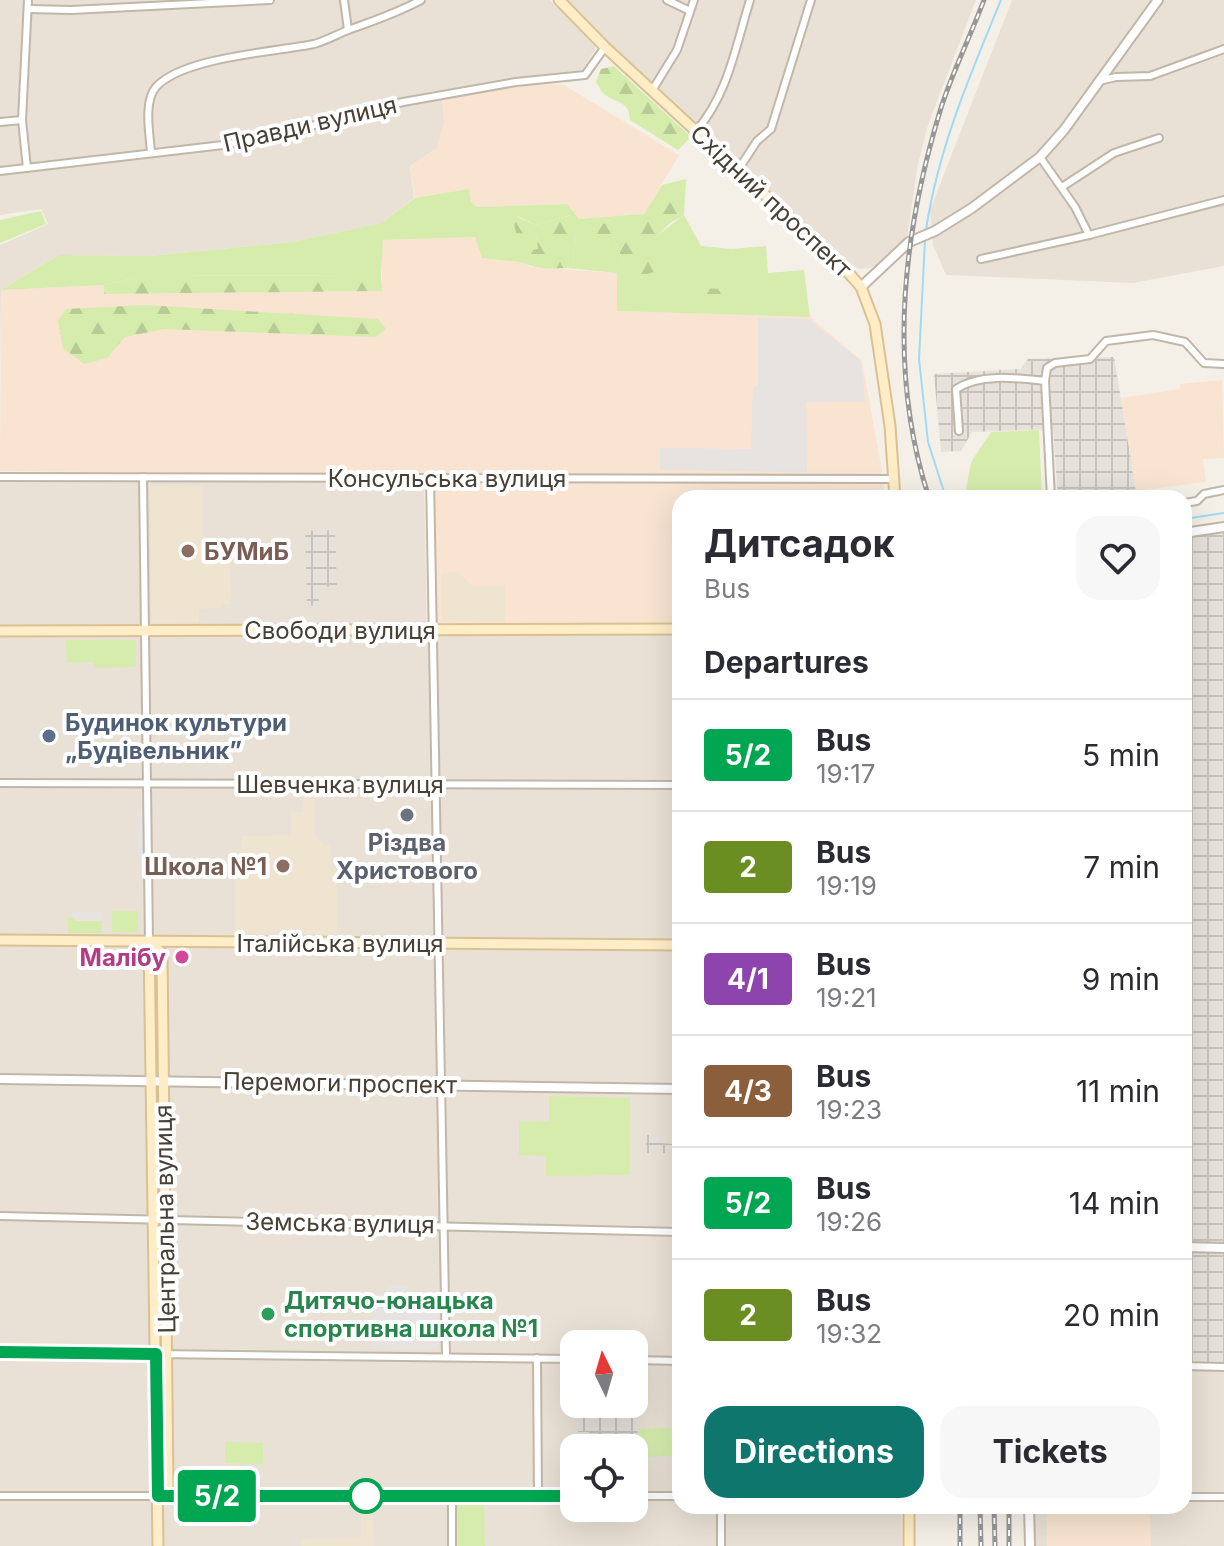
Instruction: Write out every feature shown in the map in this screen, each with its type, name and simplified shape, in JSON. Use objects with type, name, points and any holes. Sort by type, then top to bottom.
[{"type":"main road","name":"Східний проспект","points":[[559,0],[861,287],[875,324],[895,490]]},
{"type":"main road","name":"Свободи вулиця","points":[[0,631],[672,629]]},
{"type":"main road","name":"Італійська вулиця","points":[[0,940],[672,945]]},
{"type":"main road","name":"Центральна вулиця","points":[[149,942],[158,1080],[162,1354],[168,1488],[158,1496],[158,1546]]},
{"type":"main road","points":[[909,1514],[909,1546]]},
{"type":"street","points":[[27,168],[22,120],[28,0]]},
{"type":"street","points":[[28,9],[71,10],[270,0]]},
{"type":"street","points":[[344,0],[348,30]]},
{"type":"street","points":[[151,153],[149,109],[153,93],[155,88],[171,77],[236,54],[317,43],[392,15],[421,0]]},
{"type":"street","points":[[667,0],[690,11]]},
{"type":"street","points":[[653,89],[677,50],[694,0]]},
{"type":"street","points":[[696,131],[710,115],[722,92],[750,0]]},
{"type":"street","points":[[738,170],[757,141],[771,129],[811,0]]},
{"type":"street","points":[[861,287],[913,240],[935,231],[1004,187],[1040,157],[1064,130],[1158,0]]},
{"type":"street","name":"Правди вулиця","points":[[0,171],[273,137],[344,115],[516,82],[585,75],[605,47]]},
{"type":"street","points":[[1099,81],[1150,76],[1224,49]]},
{"type":"street","points":[[0,122],[22,120]]},
{"type":"street","points":[[1062,187],[1114,153],[1159,138]]},
{"type":"street","points":[[1040,157],[1062,187],[1089,235]]},
{"type":"street","points":[[981,259],[1224,200]]},
{"type":"street","points":[[1051,490],[1047,368],[1055,363],[1090,359],[1106,341],[1153,335],[1185,342],[1204,363],[1224,364]]},
{"type":"street","points":[[959,431],[956,389],[967,381],[1013,377],[1045,381]]},
{"type":"street","name":"Консульська вулиця","points":[[0,477],[894,479]]},
{"type":"street","name":"Центральна вулиця","points":[[143,477],[149,942]]},
{"type":"street","points":[[430,478],[446,1357]]},
{"type":"street","points":[[1192,502],[1204,494],[1224,490]]},
{"type":"street","points":[[1192,532],[1224,527]]},
{"type":"street","name":"Шевченка вулиця","points":[[0,783],[672,785]]},
{"type":"street","name":"Перемоги проспект","points":[[0,1079],[672,1089]]},
{"type":"street","name":"Земська вулиця","points":[[0,1216],[672,1232]]},
{"type":"street","points":[[1192,1247],[1224,1248]]},
{"type":"street","points":[[0,1352],[560,1359]]},
{"type":"street","points":[[537,1358],[538,1496]]},
{"type":"street","points":[[648,1360],[672,1361]]},
{"type":"street","points":[[1192,1366],[1224,1367]]},
{"type":"street","points":[[0,1496],[560,1496]]},
{"type":"street","points":[[452,1496],[452,1546]]},
{"type":"street","points":[[648,1496],[672,1496]]},
{"type":"street","points":[[1192,1497],[1224,1497]]},
{"type":"street","points":[[721,1514],[721,1546]]},
{"type":"street","points":[[1029,1514],[1030,1546]]},
{"type":"shaded area","points":[[0,0],[550,0],[595,44],[595,50],[580,73],[442,93],[444,123],[437,148],[410,166],[414,198],[381,223],[293,242],[150,256],[59,255],[1,290],[0,369],[0,245],[48,224],[41,209],[0,215]]},
{"type":"shaded area","points":[[567,0],[976,0],[928,125],[918,164],[907,238],[881,263],[870,268],[859,269],[849,264],[608,42]]},
{"type":"shaded area","points":[[1012,0],[1224,0],[1224,266],[1133,283],[946,275],[933,245],[930,210]]},
{"type":"shaded area","points":[[525,83],[564,85],[679,155],[644,214],[579,219],[567,204],[477,207],[471,202],[469,189],[415,198],[410,166],[437,148],[444,123],[442,98]]},
{"type":"shaded area","points":[[475,237],[482,258],[520,262],[531,267],[617,273],[617,311],[810,317],[862,361],[884,490],[672,490],[672,624],[434,627],[431,475],[0,471],[1,290],[104,285],[104,294],[382,291],[382,240]]},
{"type":"shaded area","points":[[758,318],[808,319],[861,361],[865,402],[806,402],[807,472],[660,470],[660,448],[751,449],[753,387],[758,386]]},
{"type":"shaded area","points":[[1114,357],[1136,490],[1057,490],[1053,429],[972,432],[961,451],[941,452],[934,374],[1020,369],[1028,359]]},
{"type":"shaded area","points":[[1222,380],[1224,458],[1203,459],[1206,482],[1136,490],[1121,398],[1180,389],[1180,384]]},
{"type":"shaded area","points":[[0,478],[424,481],[427,634],[672,633],[672,1514],[901,1514],[902,1546],[0,1546]]},
{"type":"shaded area","name":"БУМиБ","points":[[150,486],[203,486],[203,545],[219,545],[230,556],[231,604],[221,604],[221,608],[199,609],[199,622],[152,623]]},
{"type":"shaded area","points":[[335,530],[337,586],[319,587],[319,605],[307,606],[305,531]]},
{"type":"shaded area","points":[[1224,530],[1224,1366],[1192,1366],[1192,535]]},
{"type":"shaded area","points":[[458,572],[474,587],[505,586],[505,622],[442,621],[441,573]]},
{"type":"shaded area","name":"Школа №1","points":[[303,794],[315,794],[315,835],[324,845],[331,845],[331,870],[337,870],[337,934],[235,934],[235,862],[240,862],[242,836],[291,835],[291,812],[303,812]]},
{"type":"shaded area","points":[[143,807],[144,863],[138,857],[137,809]]},
{"type":"shaded area","points":[[102,911],[102,921],[76,921],[72,917],[72,912]]},
{"type":"shaded area","points":[[646,1135],[661,1135],[661,1143],[672,1144],[672,1153],[646,1153]]},
{"type":"shaded area","points":[[387,1286],[407,1286],[408,1295],[438,1297],[438,1349],[373,1349],[373,1294],[386,1294]]},
{"type":"shaded area","points":[[1192,1366],[1224,1367],[1224,1546],[1033,1546],[1033,1514],[1192,1514]]},
{"type":"shaded area","points":[[577,1418],[637,1418],[638,1434],[578,1432]]},
{"type":"shaded area","points":[[361,1505],[372,1505],[374,1546],[301,1546],[301,1539],[361,1538]]},
{"type":"shaded area","points":[[1047,1514],[1150,1514],[1151,1546],[1047,1546]]},
{"type":"green space","points":[[614,66],[691,137],[678,150],[630,120],[624,105],[602,93],[596,82],[601,69]]},
{"type":"green space","points":[[686,179],[684,215],[654,239],[666,267],[642,275],[617,273],[623,262],[615,240],[593,240],[593,230],[617,216],[644,214],[662,185]]},
{"type":"green space","points":[[469,189],[471,202],[477,207],[567,204],[579,219],[617,216],[593,230],[593,240],[615,240],[623,262],[684,215],[701,246],[731,249],[766,246],[768,273],[804,270],[810,317],[617,311],[617,273],[567,268],[573,262],[575,233],[571,215],[536,225],[517,216],[516,232],[536,234],[538,250],[520,252],[520,262],[482,258],[475,237],[383,240],[381,275],[142,276],[104,285],[1,290],[59,255],[150,256],[293,242],[381,223],[415,198]]},
{"type":"green space","points":[[41,211],[46,224],[0,243],[0,220]]},
{"type":"green space","points":[[512,215],[536,225],[572,215],[575,233],[573,262],[567,268],[555,268],[520,262],[520,252],[538,249],[536,235],[516,233]]},
{"type":"green space","points":[[381,275],[382,291],[104,294],[104,285],[142,276]]},
{"type":"green space","points":[[688,279],[695,288],[725,289],[755,295],[755,300],[680,296],[673,286],[674,280]]},
{"type":"green space","points":[[145,305],[378,319],[386,329],[375,337],[164,329],[125,337],[107,358],[84,364],[63,348],[58,321],[66,309]]},
{"type":"green space","points":[[1039,430],[1042,490],[966,489],[971,462],[991,432]]},
{"type":"green space","points":[[66,640],[136,640],[136,667],[95,668],[94,662],[67,663]]},
{"type":"green space","points":[[112,911],[138,911],[138,932],[112,932]]},
{"type":"green space","points":[[68,917],[76,921],[102,921],[102,933],[68,933]]},
{"type":"green space","points":[[549,1096],[630,1098],[629,1175],[546,1176],[546,1156],[519,1155],[519,1122],[549,1121]]},
{"type":"green space","points":[[671,1428],[672,1456],[648,1457],[648,1434],[639,1434],[639,1429]]},
{"type":"green space","points":[[225,1442],[263,1443],[263,1464],[225,1463]]},
{"type":"green space","points":[[457,1504],[484,1504],[485,1546],[458,1546]]},
{"type":"waterway","points":[[926,230],[947,141],[1001,0]]},
{"type":"waterway","points":[[925,240],[919,359],[928,442],[943,490]]},
{"type":"waterway","points":[[1192,518],[1224,513]]},
{"type":"railway","points":[[927,490],[916,449],[904,351],[909,253],[917,204],[941,108],[984,0]]},
{"type":"railway","points":[[960,1514],[960,1546]]},
{"type":"railway","points":[[980,1514],[981,1546]]},
{"type":"railway","points":[[994,1514],[995,1546]]},
{"type":"railway","points":[[1009,1514],[1009,1546]]},
{"type":"bus line","name":"5/2","points":[[0,1352],[156,1354],[158,1496],[560,1496]]},
{"type":"place","name":"БУМиБ","points":[[188,551]]},
{"type":"place","name":"Будинок культури „Будівельник”","points":[[49,736]]},
{"type":"place","name":"Різдва Христового","points":[[407,815]]},
{"type":"place","name":"Школа №1","points":[[283,866]]},
{"type":"place","name":"Малібу","points":[[182,957]]},
{"type":"place","name":"Дитячо-юнацька спортивна школа №1","points":[[268,1314]]}]
